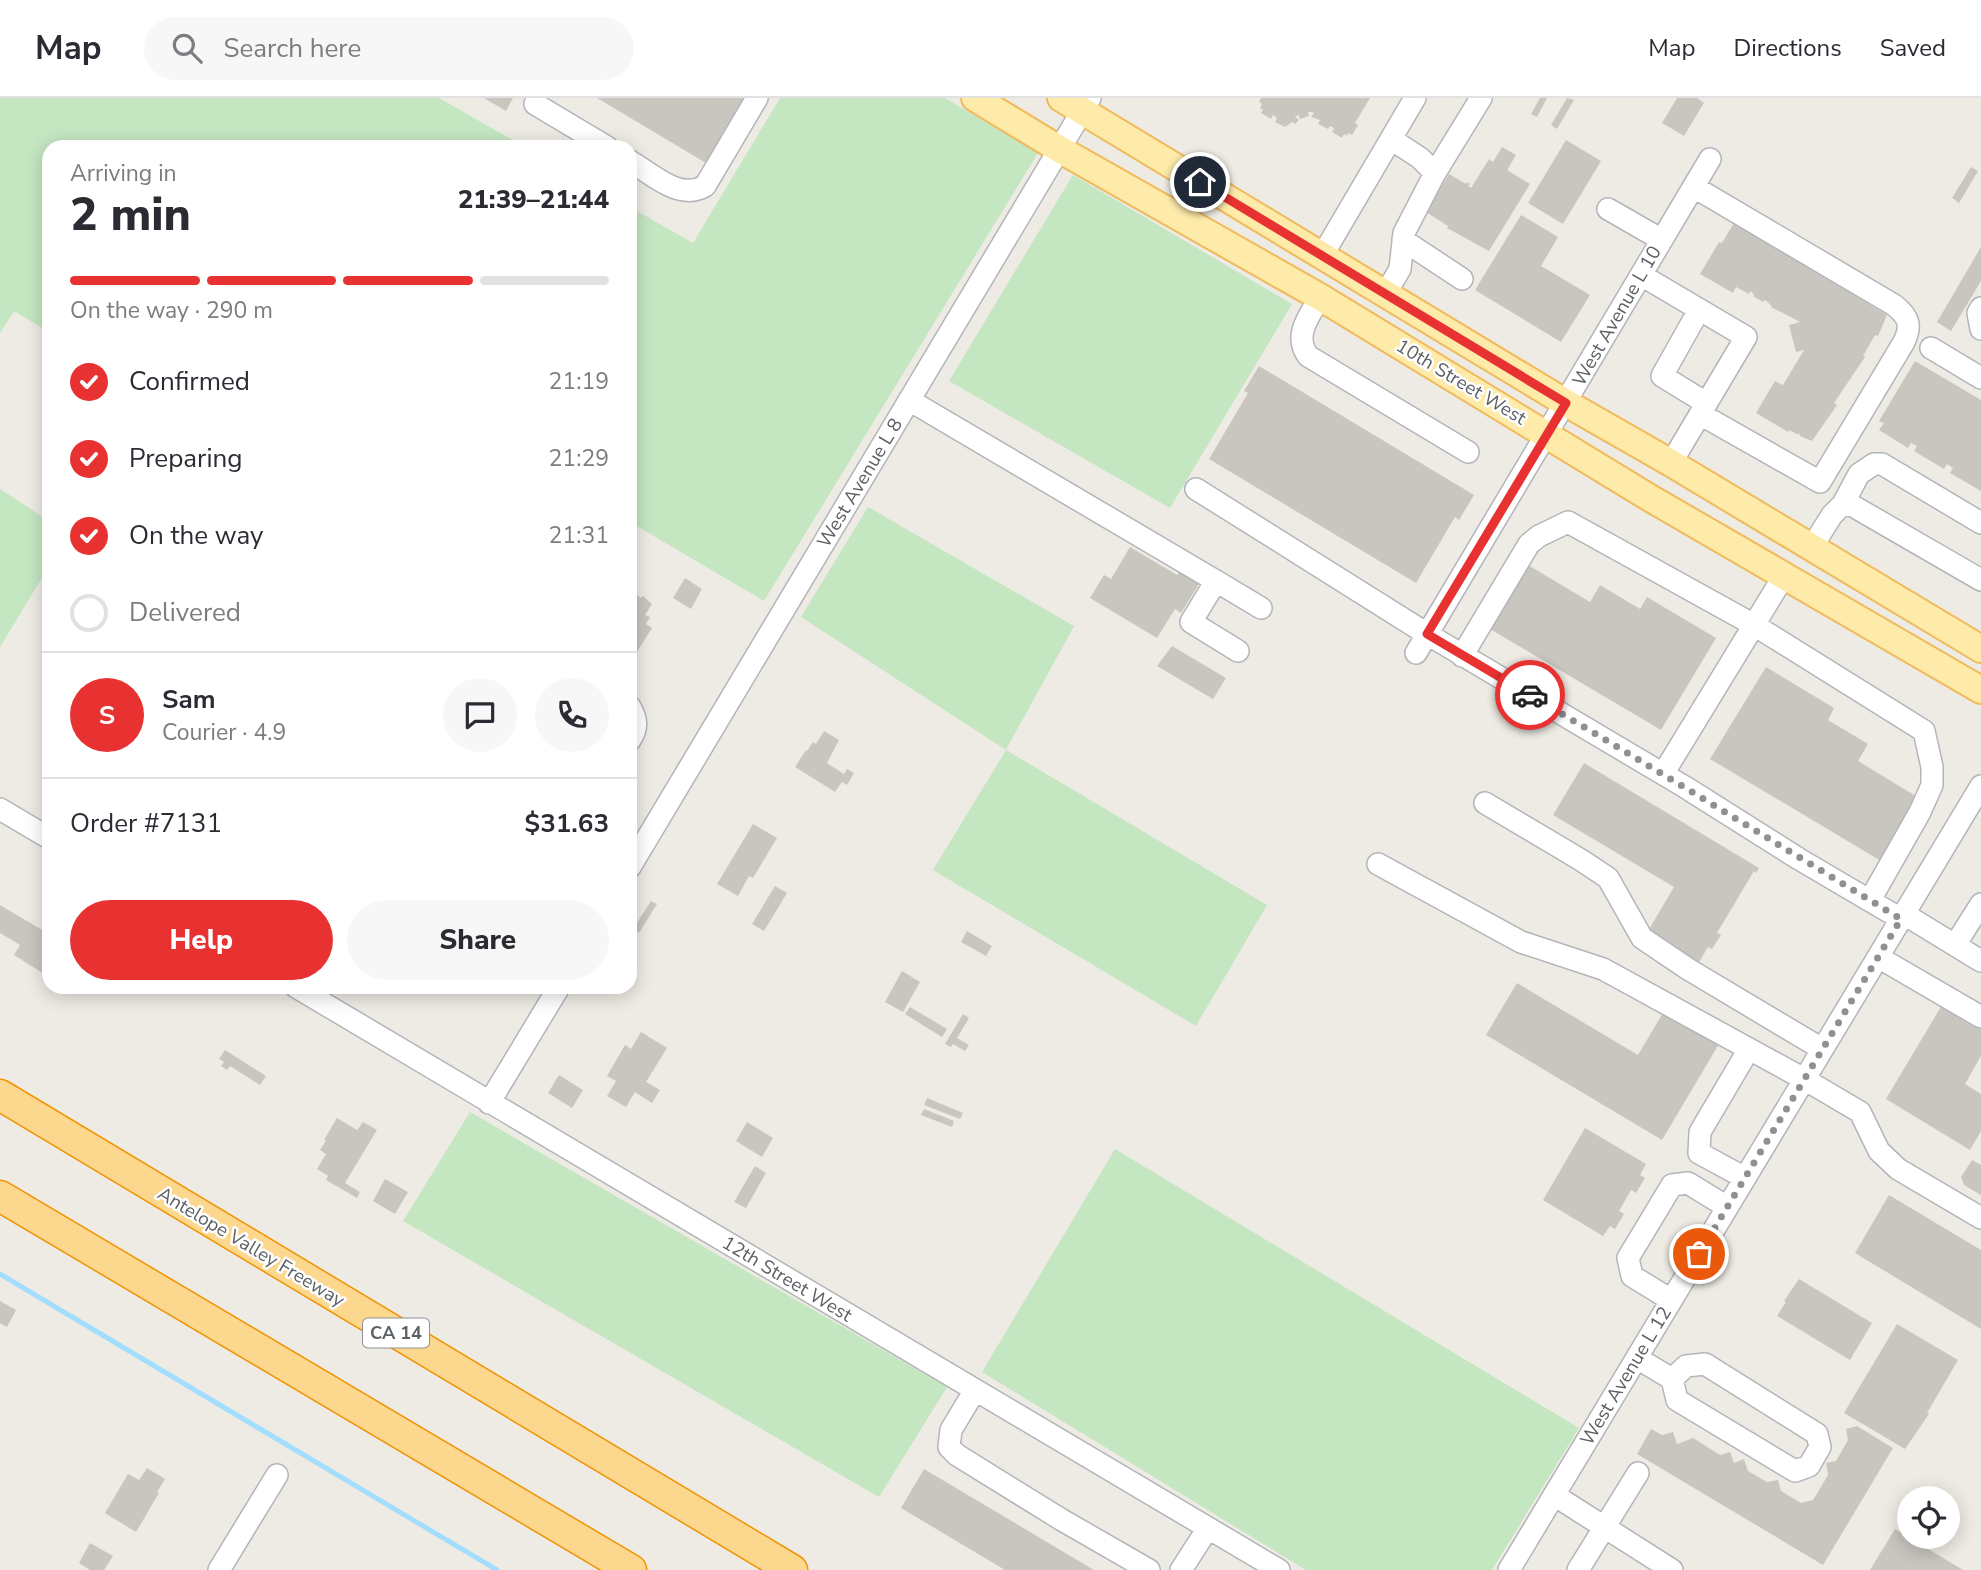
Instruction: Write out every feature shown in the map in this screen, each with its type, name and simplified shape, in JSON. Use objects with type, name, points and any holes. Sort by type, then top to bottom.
[{"type":"highway","name":"Antelope Valley Freeway","points":[[0,1095],[792,1570]]},
{"type":"highway","points":[[0,1196],[631,1570]]},
{"type":"main road","name":"10th Street West","points":[[975,98],[1059,149],[1320,297],[1650,498],[1981,690]]},
{"type":"main road","name":"10th Street West","points":[[1078,102],[1322,256],[1981,649]]},
{"type":"main road","points":[[1180,217],[1233,229],[1294,263],[1307,266],[1314,264],[1322,256]]},
{"type":"street","points":[[637,165],[677,190],[698,190],[705,186],[757,98]]},
{"type":"street","points":[[1322,256],[1415,98]]},
{"type":"street","points":[[1386,293],[1400,269],[1404,233],[1434,173],[1480,98]]},
{"type":"street","name":"West Avenue L 8","points":[[637,855],[1059,149],[1078,102]]},
{"type":"street","points":[[536,104],[595,140]]},
{"type":"street","points":[[1391,139],[1420,158],[1434,173]]},
{"type":"street","name":"West Avenue L 10","points":[[1416,653],[1710,159]]},
{"type":"street","points":[[1693,187],[1894,305],[1909,321],[1909,331],[1820,482],[1703,409],[1661,376],[1699,310]]},
{"type":"street","points":[[1608,209],[1662,240]]},
{"type":"street","points":[[1404,240],[1462,279]]},
{"type":"street","points":[[1641,275],[1746,337],[1671,463]]},
{"type":"street","points":[[1320,297],[1301,331],[1302,348],[1308,356],[1468,452]]},
{"type":"street","points":[[1981,308],[1978,313],[1981,329]]},
{"type":"street","points":[[1931,348],[1981,378]]},
{"type":"street","points":[[909,400],[1261,607]]},
{"type":"street","points":[[1812,547],[1832,515],[1843,504],[1859,474],[1874,464],[1882,464],[1981,523]]},
{"type":"street","points":[[1196,489],[1462,656],[1663,774],[1800,859],[1981,961]]},
{"type":"street","points":[[1843,504],[1853,506],[1981,580]]},
{"type":"street","points":[[1462,656],[1529,544],[1568,522],[1754,625],[1924,731],[1932,767],[1932,785],[1920,812],[1870,900]]},
{"type":"street","points":[[1663,774],[1784,574]]},
{"type":"street","points":[[1216,581],[1191,622],[1238,651]]},
{"type":"street","name":"West Avenue L 12","points":[[1509,1570],[1981,786]]},
{"type":"street","points":[[1485,803],[1608,878],[1642,938],[1688,969],[1822,1049]]},
{"type":"street","points":[[0,809],[42,834]]},
{"type":"street","points":[[1378,864],[1521,942],[1603,969],[1804,1079],[1860,1112],[1879,1151],[1898,1169],[1981,1218]]},
{"type":"street","points":[[1955,946],[1981,904]]},
{"type":"street","points":[[1878,957],[1981,1017]]},
{"type":"street","name":"12th Street West","points":[[308,994],[1279,1570]]},
{"type":"street","points":[[489,1103],[555,994]]},
{"type":"street","points":[[1745,1178],[1699,1153],[1700,1132],[1749,1049]]},
{"type":"street","points":[[1671,1300],[1632,1276],[1628,1258],[1634,1248],[1672,1185],[1688,1183],[1727,1207]]},
{"type":"street","points":[[1637,1358],[1672,1379],[1677,1400],[1796,1471],[1809,1465],[1820,1447],[1817,1434],[1704,1364],[1686,1366],[1672,1379]]},
{"type":"street","points":[[975,1390],[951,1430],[949,1447],[957,1455],[1062,1520],[1149,1570]]},
{"type":"street","points":[[1578,1570],[1638,1473]]},
{"type":"street","points":[[219,1570],[277,1475]]},
{"type":"street","points":[[1554,1495],[1672,1570]]},
{"type":"street","points":[[1181,1570],[1208,1528]]},
{"type":"green space","points":[[0,98],[439,98],[513,140],[42,140],[42,328],[14,311],[0,333]]},
{"type":"green space","points":[[780,98],[945,98],[1038,153],[764,601],[637,526],[637,211],[693,243]]},
{"type":"green space","points":[[1073,175],[1292,304],[1170,508],[949,381]]},
{"type":"green space","points":[[0,489],[42,516],[42,578],[0,647]]},
{"type":"green space","points":[[868,507],[1074,626],[1006,750],[801,617]]},
{"type":"green space","points":[[1006,750],[1267,905],[1196,1026],[933,870]]},
{"type":"green space","points":[[470,1112],[947,1387],[879,1497],[403,1221]]},
{"type":"green space","points":[[1115,1149],[1579,1428],[1492,1570],[1306,1570],[982,1372]]},
{"type":"building","points":[[484,98],[513,98],[506,111]]},
{"type":"building","points":[[597,98],[742,98],[744,99],[706,163]]},
{"type":"building","points":[[1261,98],[1370,98],[1355,123],[1358,125],[1352,135],[1344,134],[1342,138],[1332,132],[1334,128],[1330,126],[1328,129],[1318,124],[1320,120],[1311,117],[1314,113],[1311,112],[1308,112],[1309,116],[1300,119],[1299,115],[1296,116],[1299,120],[1295,124],[1292,122],[1285,127],[1275,122],[1277,118],[1273,115],[1271,119],[1261,113]]},
{"type":"building","points":[[1540,98],[1547,98],[1537,117],[1531,114]]},
{"type":"building","points":[[1567,98],[1574,100],[1557,129],[1551,125]]},
{"type":"building","points":[[1677,98],[1697,98],[1704,103],[1684,136],[1662,123]]},
{"type":"building","points":[[1566,140],[1601,161],[1563,224],[1528,203]]},
{"type":"building","points":[[1502,147],[1516,155],[1507,170],[1530,184],[1489,251],[1447,228],[1448,226],[1426,212],[1449,174],[1466,184],[1467,182],[1471,188],[1489,159],[1493,162]]},
{"type":"building","points":[[1971,167],[1978,171],[1959,203],[1952,198]]},
{"type":"building","points":[[1521,215],[1558,237],[1541,266],[1590,295],[1561,342],[1475,290]]},
{"type":"building","points":[[1734,223],[1887,315],[1878,336],[1875,335],[1863,356],[1865,357],[1834,403],[1837,405],[1812,441],[1800,436],[1800,433],[1788,432],[1756,413],[1775,381],[1783,385],[1804,350],[1796,352],[1789,325],[1800,322],[1771,307],[1765,300],[1763,302],[1753,296],[1750,291],[1749,294],[1736,287],[1733,293],[1700,274]]},
{"type":"building","points":[[1981,247],[1981,281],[1951,331],[1937,322]]},
{"type":"building","points":[[1915,361],[1981,400],[1981,491],[1950,473],[1953,468],[1947,464],[1944,469],[1914,451],[1917,446],[1911,443],[1908,448],[1879,430],[1884,423],[1879,421]]},
{"type":"building","points":[[1259,366],[1474,495],[1459,520],[1455,517],[1416,583],[1209,459],[1248,393],[1244,391]]},
{"type":"building","points":[[1130,547],[1177,575],[1179,572],[1199,584],[1181,613],[1175,609],[1157,638],[1090,598],[1104,575],[1111,579]]},
{"type":"building","points":[[1528,565],[1590,602],[1600,585],[1640,609],[1647,597],[1716,638],[1661,730],[1490,629]]},
{"type":"building","points":[[685,578],[702,589],[691,609],[673,598]]},
{"type":"building","points":[[637,595],[641,598],[643,596],[652,604],[645,615],[650,617],[646,624],[652,628],[637,652]]},
{"type":"building","points":[[1172,646],[1226,678],[1213,699],[1157,666]]},
{"type":"building","points":[[1766,667],[1834,708],[1828,720],[1868,744],[1858,761],[1919,798],[1881,861],[1710,759]]},
{"type":"building","points":[[824,731],[839,740],[827,763],[844,774],[847,769],[854,773],[847,785],[842,782],[835,792],[795,767]]},
{"type":"building","points":[[1584,763],[1759,868],[1756,873],[1754,871],[1717,933],[1721,935],[1712,949],[1708,947],[1699,962],[1648,931],[1674,887],[1553,815]]},
{"type":"building","points":[[753,824],[777,838],[753,878],[749,876],[738,896],[717,884]]},
{"type":"building","points":[[775,886],[787,893],[764,931],[752,924]]},
{"type":"building","points":[[651,901],[657,904],[639,933],[637,923]]},
{"type":"building","points":[[0,905],[42,930],[42,973],[14,955],[20,945],[0,933]]},
{"type":"building","points":[[967,931],[992,946],[986,956],[961,942]]},
{"type":"building","points":[[902,971],[920,982],[903,1012],[885,1002]]},
{"type":"building","points":[[1517,983],[1638,1055],[1664,1011],[1719,1044],[1662,1140],[1486,1035]]},
{"type":"building","points":[[1942,1005],[1981,1028],[1981,1056],[1965,1084],[1981,1094],[1981,1131],[1970,1150],[1886,1099]]},
{"type":"building","points":[[910,1007],[947,1029],[942,1037],[905,1014]]},
{"type":"building","points":[[963,1014],[969,1018],[957,1038],[969,1045],[965,1051],[953,1044],[951,1047],[945,1044]]},
{"type":"building","points":[[641,1032],[667,1048],[646,1082],[660,1090],[652,1103],[635,1092],[626,1107],[607,1096],[616,1081],[607,1076],[625,1045],[631,1049]]},
{"type":"building","points":[[225,1050],[266,1076],[260,1085],[230,1066],[227,1070],[221,1066],[224,1062],[219,1059]]},
{"type":"building","points":[[559,1075],[583,1090],[572,1108],[548,1093]]},
{"type":"building","points":[[927,1098],[963,1113],[960,1119],[924,1105]]},
{"type":"building","points":[[924,1109],[954,1121],[952,1127],[921,1115]]},
{"type":"building","points":[[337,1118],[357,1130],[363,1122],[377,1130],[345,1183],[360,1192],[357,1198],[326,1180],[328,1176],[317,1169],[326,1154],[320,1150]]},
{"type":"building","points":[[747,1122],[773,1138],[762,1157],[736,1141]]},
{"type":"building","points":[[1585,1128],[1646,1164],[1640,1175],[1645,1178],[1636,1193],[1631,1190],[1619,1211],[1624,1214],[1615,1229],[1610,1226],[1603,1236],[1543,1200]]},
{"type":"building","points":[[1972,1160],[1981,1165],[1981,1195],[1964,1185],[1961,1177]]},
{"type":"building","points":[[755,1166],[766,1173],[746,1208],[734,1202]]},
{"type":"building","points":[[385,1179],[408,1192],[395,1214],[373,1201]]},
{"type":"building","points":[[1889,1195],[1981,1250],[1981,1329],[1855,1253]]},
{"type":"building","points":[[1799,1279],[1872,1323],[1850,1360],[1777,1316]]},
{"type":"building","points":[[0,1301],[16,1310],[7,1327],[0,1323]]},
{"type":"building","points":[[1897,1324],[1958,1360],[1927,1413],[1929,1414],[1905,1449],[1844,1413]]},
{"type":"building","points":[[1857,1426],[1893,1448],[1823,1565],[1637,1454],[1651,1429],[1662,1435],[1673,1432],[1677,1444],[1693,1438],[1720,1455],[1730,1452],[1734,1463],[1744,1459],[1748,1471],[1767,1482],[1778,1480],[1781,1491],[1801,1503],[1813,1500],[1828,1475],[1826,1463],[1836,1461],[1848,1440],[1846,1429]]},
{"type":"building","points":[[147,1468],[165,1479],[136,1532],[105,1513],[128,1474],[139,1480]]},
{"type":"building","points":[[924,1469],[1094,1570],[1005,1570],[901,1508]]},
{"type":"building","points":[[1895,1529],[1897,1549],[1928,1549],[1963,1570],[1870,1570]]},
{"type":"building","points":[[90,1543],[113,1556],[104,1570],[90,1570],[79,1563]]},
{"type":"waterway","points":[[0,1274],[497,1570]]},
{"type":"way so far","points":[[1530,695],[1901,919],[1699,1254]]},
{"type":"route","points":[[1200,182],[1566,403],[1427,634],[1530,695]]}]
